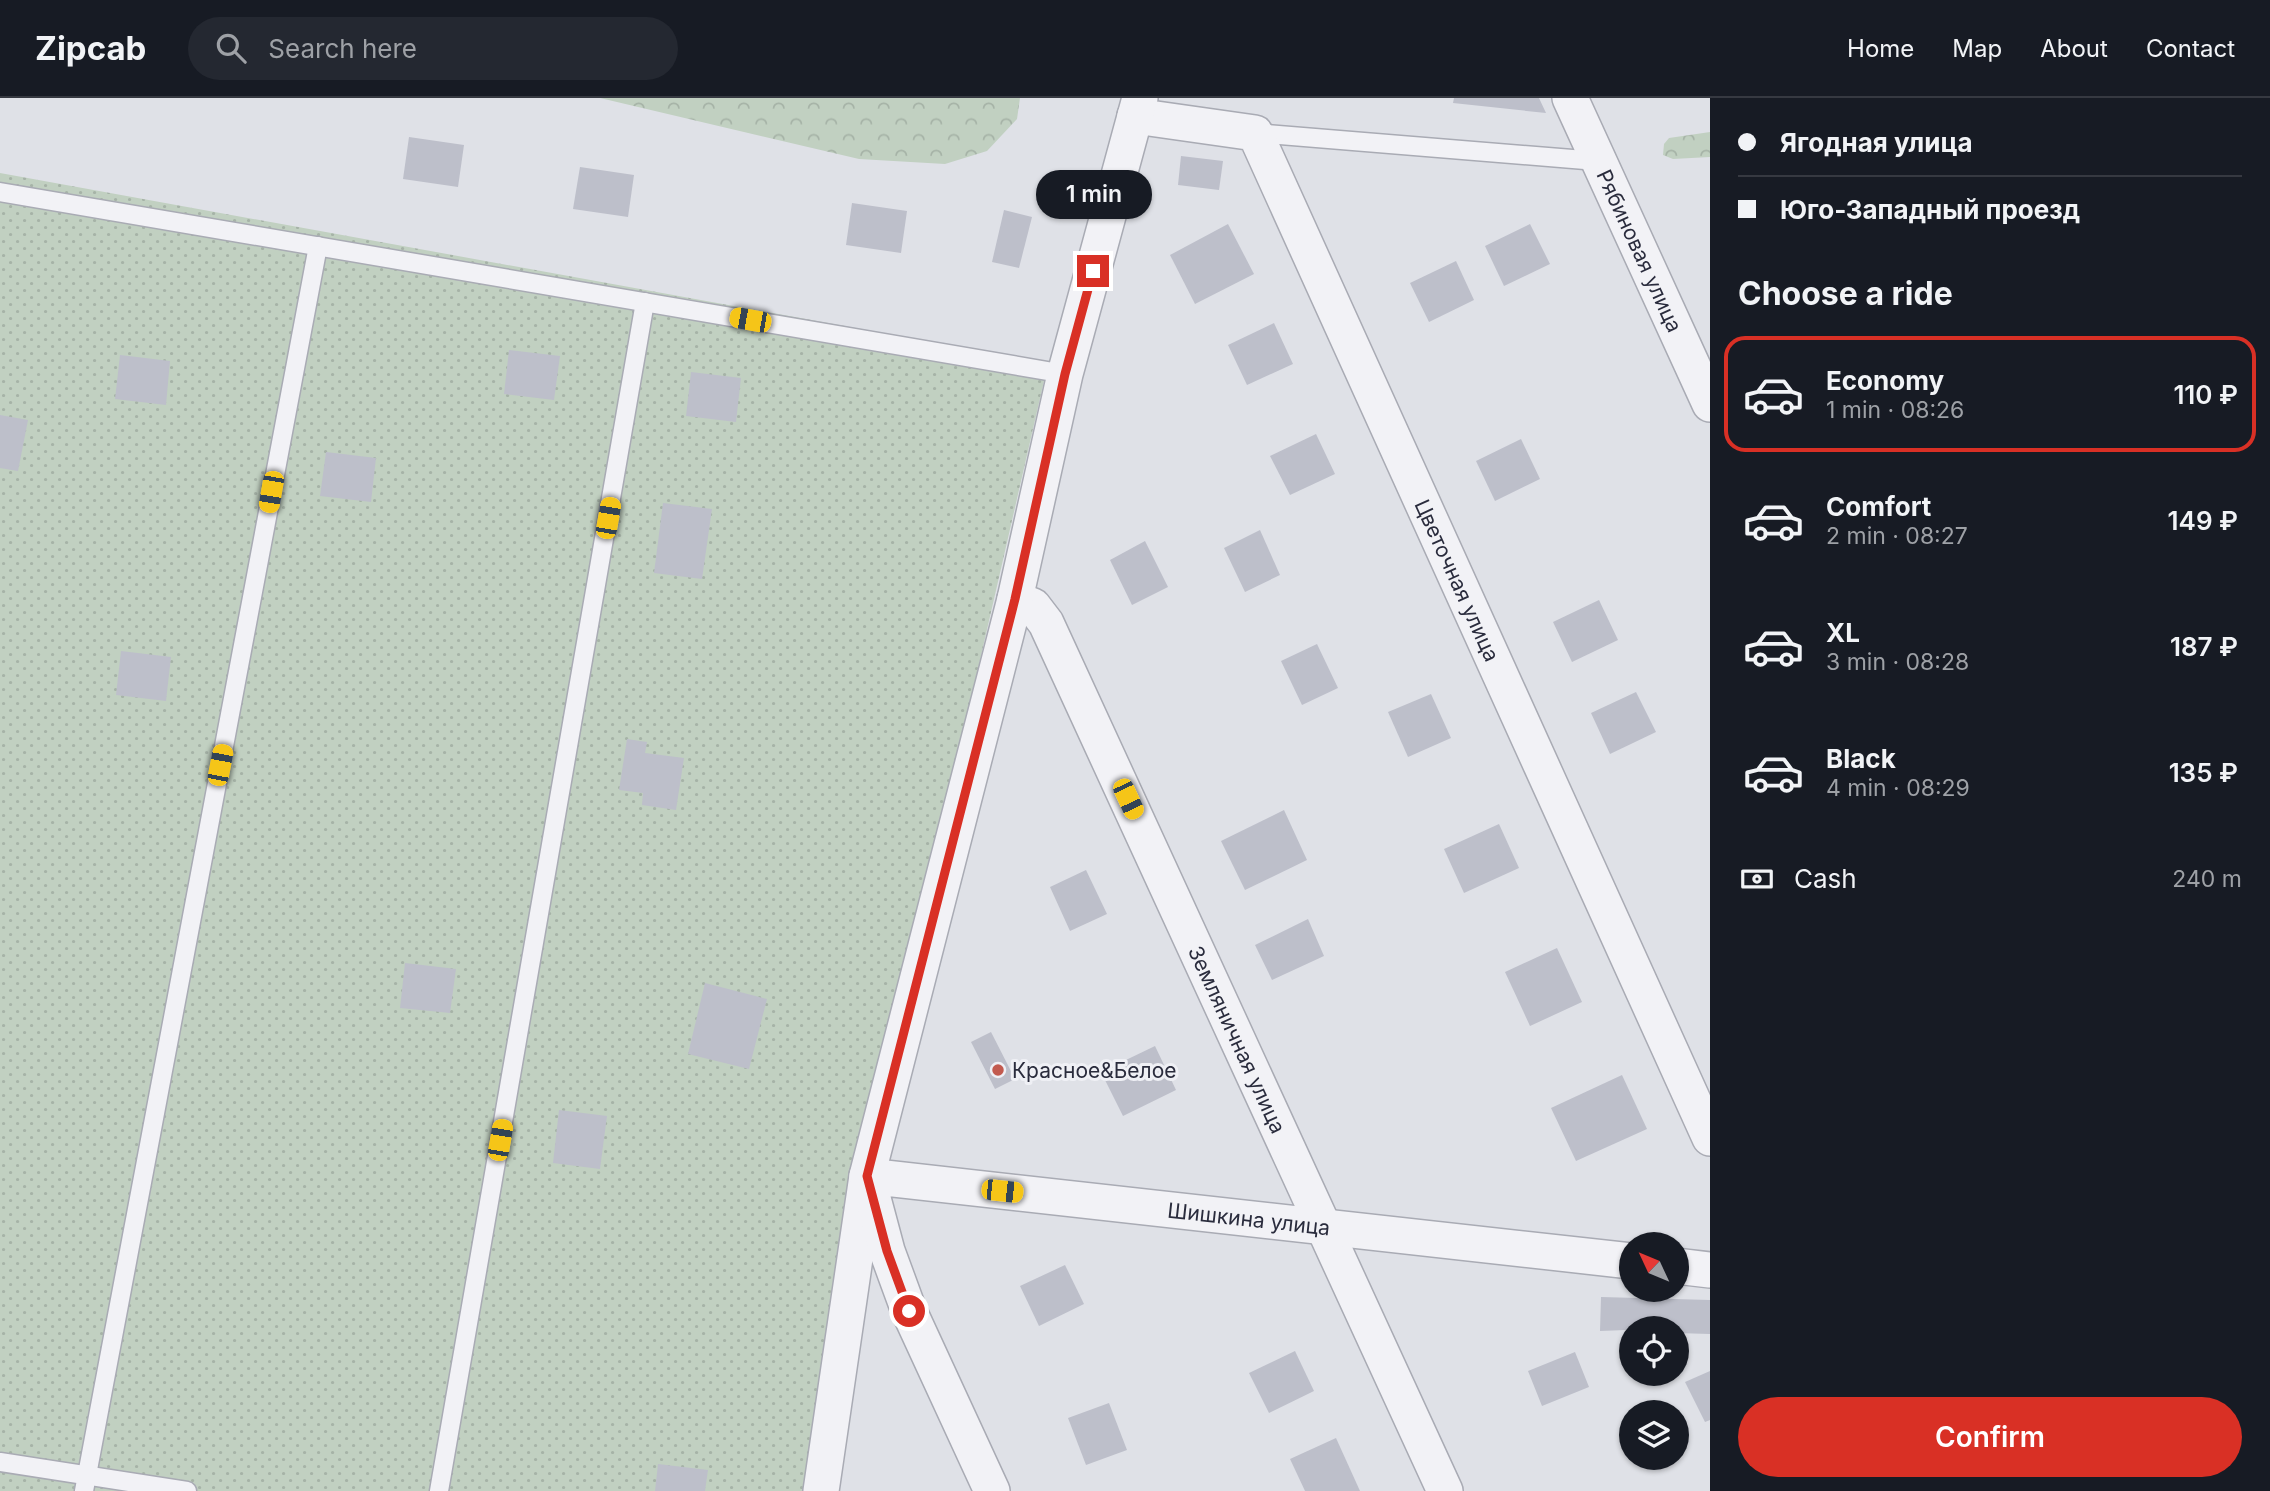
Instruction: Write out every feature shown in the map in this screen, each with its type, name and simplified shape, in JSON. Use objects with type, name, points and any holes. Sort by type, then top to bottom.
[{"type":"street","name":"Рябиновая улица","points":[[1570,98],[1710,404]]},
{"type":"street","points":[[821,1491],[867,1176],[1015,599],[1065,374],[1137,107],[1255,133]]},
{"type":"street","name":"Цветочная улица","points":[[1255,133],[1710,1138]]},
{"type":"street","name":"Земляничная улица","points":[[1015,599],[1033,606],[1046,623],[1326,1227],[1445,1491]]},
{"type":"street","points":[[867,1176],[887,1251],[909,1311],[992,1491]]},
{"type":"street","name":"Шишкина улица","points":[[867,1176],[1619,1260]]},
{"type":"street","points":[[1689,1268],[1710,1270]]},
{"type":"lane","points":[[1255,133],[1597,162]]},
{"type":"lane","points":[[0,192],[1065,374]]},
{"type":"lane","points":[[85,1483],[318,246]]},
{"type":"lane","points":[[439,1491],[645,302]]},
{"type":"lane","points":[[0,1462],[85,1483],[187,1491]]},
{"type":"green space","points":[[600,98],[1020,98],[1017,119],[987,151],[945,164],[859,159]]},
{"type":"green space","points":[[1710,132],[1710,157],[1673,159],[1663,155],[1664,144],[1669,138]]},
{"type":"green space","points":[[0,173],[1032,360],[1043,373],[1044,381],[861,1179],[819,1491],[0,1491]]},
{"type":"building","points":[[1454,98],[1539,98],[1546,113],[1453,103]]},
{"type":"building","points":[[409,137],[464,145],[458,187],[403,179]]},
{"type":"building","points":[[1181,156],[1223,161],[1219,190],[1178,185]]},
{"type":"building","points":[[580,167],[634,175],[628,217],[573,209]]},
{"type":"building","points":[[852,203],[907,211],[901,253],[846,245]]},
{"type":"building","points":[[1004,210],[1032,217],[1019,268],[992,262]]},
{"type":"building","points":[[1228,224],[1254,274],[1195,304],[1170,255]]},
{"type":"building","points":[[1530,224],[1550,264],[1504,286],[1485,246]]},
{"type":"building","points":[[1456,261],[1474,300],[1429,322],[1410,283]]},
{"type":"building","points":[[1274,323],[1293,364],[1247,385],[1228,345]]},
{"type":"building","points":[[509,350],[560,356],[554,400],[504,394]]},
{"type":"building","points":[[120,355],[170,361],[166,405],[115,399]]},
{"type":"building","points":[[691,372],[741,378],[736,422],[686,416]]},
{"type":"building","points":[[0,415],[28,420],[18,471],[0,468]]},
{"type":"building","points":[[1316,434],[1335,474],[1290,495],[1270,456]]},
{"type":"building","points":[[1521,439],[1540,479],[1495,501],[1476,461]]},
{"type":"building","points":[[326,452],[376,458],[371,502],[320,496]]},
{"type":"building","points":[[663,503],[712,509],[702,579],[654,573]]},
{"type":"building","points":[[1260,530],[1280,575],[1245,592],[1224,548]]},
{"type":"building","points":[[1145,541],[1168,587],[1132,605],[1110,560]]},
{"type":"building","points":[[1599,600],[1618,640],[1572,662],[1553,622]]},
{"type":"building","points":[[1317,644],[1338,688],[1302,705],[1281,661]]},
{"type":"building","points":[[121,651],[171,657],[166,701],[116,695]]},
{"type":"building","points":[[1636,692],[1656,732],[1610,754],[1591,713]]},
{"type":"building","points":[[1431,694],[1451,738],[1408,757],[1388,712]]},
{"type":"building","points":[[627,739],[647,742],[645,753],[684,758],[676,810],[642,805],[643,793],[619,790]]},
{"type":"building","points":[[1284,810],[1307,860],[1245,890],[1221,841]]},
{"type":"building","points":[[1499,824],[1519,868],[1464,893],[1444,849]]},
{"type":"building","points":[[1086,870],[1107,914],[1070,931],[1050,887]]},
{"type":"building","points":[[1308,919],[1324,956],[1272,980],[1255,945]]},
{"type":"building","points":[[1557,948],[1582,1002],[1530,1026],[1505,972]]},
{"type":"building","points":[[405,963],[456,969],[450,1013],[400,1008]]},
{"type":"building","points":[[705,983],[767,999],[749,1069],[688,1054]]},
{"type":"building","points":[[991,1032],[1015,1079],[995,1089],[971,1042]]},
{"type":"building","points":[[1155,1046],[1176,1090],[1123,1116],[1101,1072]]},
{"type":"building","points":[[1622,1075],[1647,1129],[1576,1161],[1551,1108]]},
{"type":"building","points":[[559,1110],[607,1116],[600,1169],[553,1163]]},
{"type":"building","points":[[1065,1265],[1084,1304],[1039,1326],[1020,1286]]},
{"type":"building","points":[[1601,1297],[1619,1297],[1619,1302],[1710,1300],[1710,1334],[1689,1333],[1689,1316],[1619,1316],[1619,1330],[1600,1331]]},
{"type":"building","points":[[1295,1351],[1314,1391],[1269,1413],[1249,1373]]},
{"type":"building","points":[[1575,1352],[1589,1387],[1542,1406],[1528,1371]]},
{"type":"building","points":[[1710,1371],[1710,1420],[1705,1422],[1687,1386],[1689,1380]]},
{"type":"building","points":[[1109,1403],[1127,1450],[1086,1465],[1068,1418]]},
{"type":"building","points":[[1336,1438],[1360,1491],[1305,1491],[1290,1459]]},
{"type":"building","points":[[658,1464],[708,1470],[705,1491],[655,1491]]},
{"type":"place","name":"Красное&Белое","points":[[998,1070]]},
{"type":"route","points":[[909,1311],[887,1251],[867,1176],[1015,599],[1065,374],[1093,271]]}]
